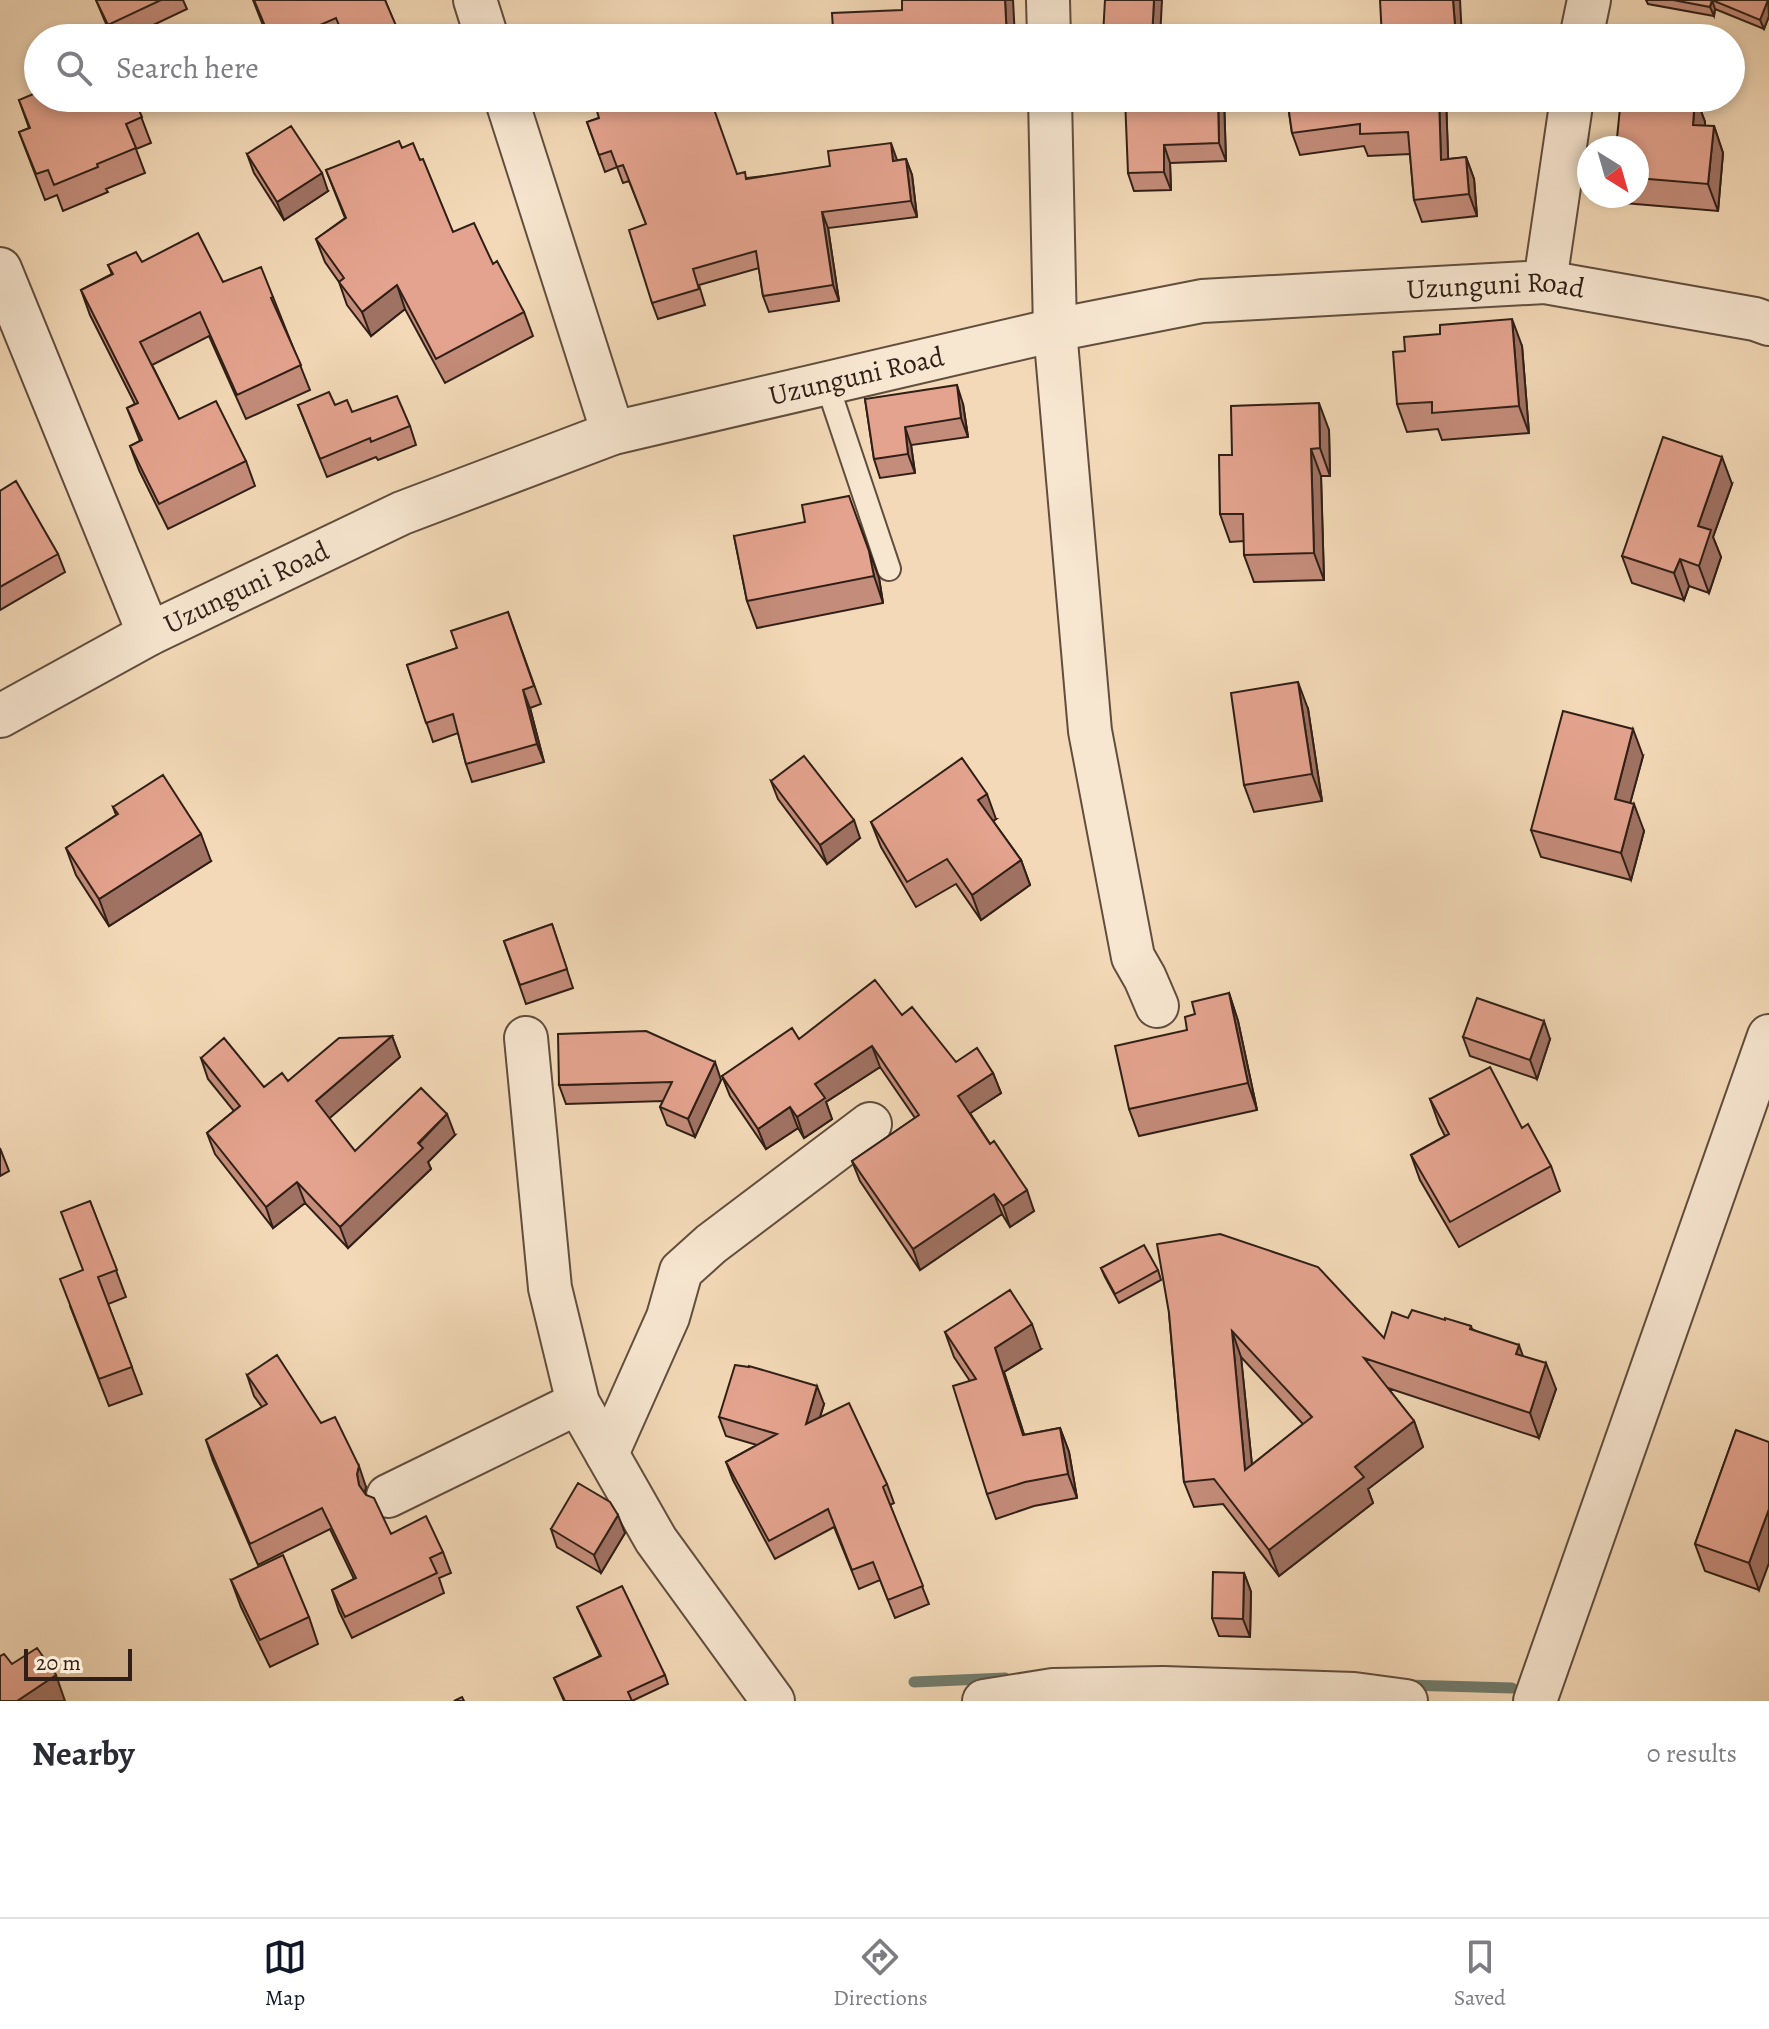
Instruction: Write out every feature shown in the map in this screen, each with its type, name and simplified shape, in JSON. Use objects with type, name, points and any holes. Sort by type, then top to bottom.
[{"type":"street","points":[[475,0],[483,24]]},
{"type":"street","points":[[1048,0],[1049,24]]},
{"type":"street","points":[[1584,24],[1589,0]]},
{"type":"street","points":[[510,112],[613,433]]},
{"type":"street","points":[[1050,112],[1055,330],[1090,731],[1133,957],[1157,1006]]},
{"type":"street","points":[[1545,282],[1570,112]]},
{"type":"street","points":[[0,269],[149,634]]},
{"type":"street","name":"Uzunguni Road","points":[[0,716],[149,634],[402,513],[613,433],[1055,330],[1202,301],[1545,282],[1769,324]]},
{"type":"street","points":[[1535,1701],[1769,1036]]},
{"type":"street","points":[[526,1038],[550,1288],[578,1403],[656,1540],[773,1701]]},
{"type":"street","points":[[607,1454],[668,1317],[681,1271],[711,1244],[870,1124]]},
{"type":"street","points":[[388,1496],[578,1403]]},
{"type":"street","points":[[984,1701],[1053,1690],[1163,1688],[1354,1694],[1406,1701]]},
{"type":"lane","points":[[827,384],[889,569]]},
{"type":"building","points":[[96,0],[161,0],[110,24]]},
{"type":"building","points":[[254,0],[385,0],[395,24],[338,24],[336,18],[322,24],[264,24]]},
{"type":"building","points":[[902,0],[1005,0],[1006,24],[833,24],[832,13],[902,10]]},
{"type":"building","points":[[1105,0],[1154,0],[1153,24],[1104,24]]},
{"type":"building","points":[[1380,0],[1453,0],[1455,24],[1381,24]]},
{"type":"building","points":[[1673,0],[1712,0],[1710,7]]},
{"type":"building","points":[[1712,0],[1768,0],[1760,20]]},
{"type":"building","points":[[24,98],[24,112],[140,112],[142,117],[126,124],[136,148],[54,185],[48,170],[36,174],[19,132],[30,128],[19,100]]},
{"type":"building","points":[[597,112],[715,112],[737,174],[745,172],[746,179],[830,166],[828,151],[891,143],[893,161],[906,159],[911,201],[822,212],[833,285],[763,296],[756,251],[693,269],[699,289],[652,303],[629,230],[646,224],[623,165],[617,167],[611,151],[599,155],[587,122],[599,118]]},
{"type":"building","points":[[1126,112],[1218,112],[1219,143],[1164,145],[1164,172],[1128,173]]},
{"type":"building","points":[[1289,112],[1439,112],[1441,160],[1466,157],[1469,194],[1414,200],[1408,132],[1360,134],[1360,124],[1292,133]]},
{"type":"building","points":[[1620,112],[1694,112],[1693,125],[1714,126],[1708,184],[1649,179],[1649,136],[1617,136]]},
{"type":"building","points":[[291,126],[322,173],[277,202],[247,154]]},
{"type":"building","points":[[399,141],[402,148],[413,143],[420,160],[423,159],[453,232],[474,223],[493,264],[497,261],[524,312],[436,359],[397,285],[362,312],[339,282],[344,278],[316,239],[346,218],[326,170]]},
{"type":"building","points":[[198,233],[223,282],[261,267],[271,298],[301,365],[237,395],[200,312],[140,342],[179,419],[216,401],[246,461],[159,504],[130,446],[142,440],[127,408],[138,403],[81,290],[113,274],[108,265],[136,252],[142,262]]},
{"type":"building","points":[[1512,319],[1519,406],[1432,413],[1432,402],[1397,404],[1393,352],[1405,351],[1404,337],[1440,334],[1440,325]]},
{"type":"building","points":[[957,385],[961,418],[905,427],[908,454],[874,459],[865,399]]},
{"type":"building","points":[[329,392],[335,405],[347,400],[352,412],[397,396],[410,426],[371,442],[370,438],[320,459],[298,405]]},
{"type":"building","points":[[1319,403],[1320,448],[1311,449],[1314,553],[1244,555],[1243,514],[1220,514],[1219,455],[1232,455],[1231,406]]},
{"type":"building","points":[[1663,437],[1722,457],[1698,526],[1711,530],[1699,566],[1680,559],[1674,573],[1622,556]]},
{"type":"building","points":[[16,481],[58,554],[0,587],[0,491]]},
{"type":"building","points":[[849,496],[869,551],[874,576],[747,601],[734,536],[805,522],[802,505]]},
{"type":"building","points":[[508,612],[534,686],[523,690],[537,744],[466,764],[453,714],[426,723],[407,665],[457,648],[451,631]]},
{"type":"building","points":[[1298,682],[1312,774],[1244,785],[1231,693]]},
{"type":"building","points":[[1563,711],[1633,729],[1615,799],[1634,804],[1621,853],[1531,830]]},
{"type":"building","points":[[804,756],[854,820],[820,845],[771,781]]},
{"type":"building","points":[[962,758],[987,794],[978,800],[1021,860],[972,895],[947,859],[907,882],[871,822]]},
{"type":"building","points":[[163,775],[201,834],[99,899],[66,848],[118,814],[113,807]]},
{"type":"building","points":[[552,924],[567,969],[520,985],[504,941]]},
{"type":"building","points":[[875,980],[902,1015],[912,1007],[956,1062],[977,1048],[993,1073],[958,1096],[990,1144],[994,1141],[1027,1190],[1003,1206],[994,1194],[913,1249],[852,1161],[919,1115],[872,1046],[815,1084],[825,1098],[797,1117],[790,1107],[758,1129],[722,1076],[792,1028],[799,1039]]},
{"type":"building","points":[[1229,993],[1248,1083],[1129,1109],[1115,1046],[1187,1030],[1185,1017],[1195,1014],[1192,1002]]},
{"type":"building","points":[[1477,998],[1544,1021],[1530,1060],[1463,1037]]},
{"type":"building","points":[[646,1031],[715,1062],[688,1119],[660,1107],[672,1082],[559,1085],[558,1034]]},
{"type":"building","points":[[392,1036],[316,1101],[355,1151],[421,1088],[447,1114],[418,1143],[423,1148],[340,1227],[297,1182],[266,1207],[207,1133],[240,1106],[201,1058],[224,1038],[264,1087],[282,1073],[288,1081],[339,1038]]},
{"type":"building","points":[[1490,1067],[1522,1128],[1528,1124],[1551,1166],[1450,1222],[1411,1155],[1449,1134],[1430,1099]]},
{"type":"building","points":[[90,1201],[117,1270],[98,1277],[132,1367],[99,1379],[60,1279],[83,1270],[61,1212]]},
{"type":"building","points":[[1220,1234],[1318,1267],[1384,1338],[1392,1312],[1408,1318],[1412,1310],[1471,1326],[1470,1329],[1519,1345],[1516,1354],[1546,1363],[1530,1413],[1364,1358],[1414,1421],[1355,1467],[1364,1477],[1269,1550],[1214,1479],[1184,1482],[1169,1313],[1157,1244]],"holes":[[[1232,1331],[1312,1417],[1245,1470]]]},
{"type":"building","points":[[1144,1245],[1158,1270],[1115,1294],[1101,1268]]},
{"type":"building","points":[[1010,1290],[1032,1324],[995,1348],[1023,1435],[1060,1428],[1068,1474],[1025,1482],[987,1494],[953,1386],[976,1379],[945,1332]]},
{"type":"building","points":[[277,1355],[321,1423],[335,1417],[359,1466],[359,1485],[366,1495],[374,1498],[391,1534],[426,1516],[443,1552],[430,1558],[437,1573],[345,1617],[332,1590],[356,1578],[322,1508],[250,1544],[206,1440],[267,1404],[247,1375]]},
{"type":"building","points":[[735,1365],[749,1366],[817,1386],[806,1424],[849,1403],[887,1484],[883,1487],[923,1586],[888,1600],[873,1562],[852,1570],[828,1509],[769,1541],[726,1462],[777,1434],[719,1417]]},
{"type":"building","points":[[1736,1430],[1769,1442],[1769,1509],[1749,1563],[1695,1544]]},
{"type":"building","points":[[578,1483],[610,1502],[618,1515],[594,1555],[551,1529]]},
{"type":"building","points":[[283,1555],[309,1617],[260,1640],[231,1580]]},
{"type":"building","points":[[1213,1572],[1244,1573],[1243,1619],[1212,1618]]},
{"type":"building","points":[[622,1586],[665,1675],[628,1692],[632,1701],[565,1701],[554,1678],[601,1656],[577,1607]]},
{"type":"building","points":[[37,1648],[56,1675],[17,1701],[0,1701],[0,1656],[4,1654],[12,1664]]},
{"type":"waterway","points":[[914,1682],[1005,1678]]},
{"type":"waterway","points":[[1406,1685],[1512,1688]]}]
